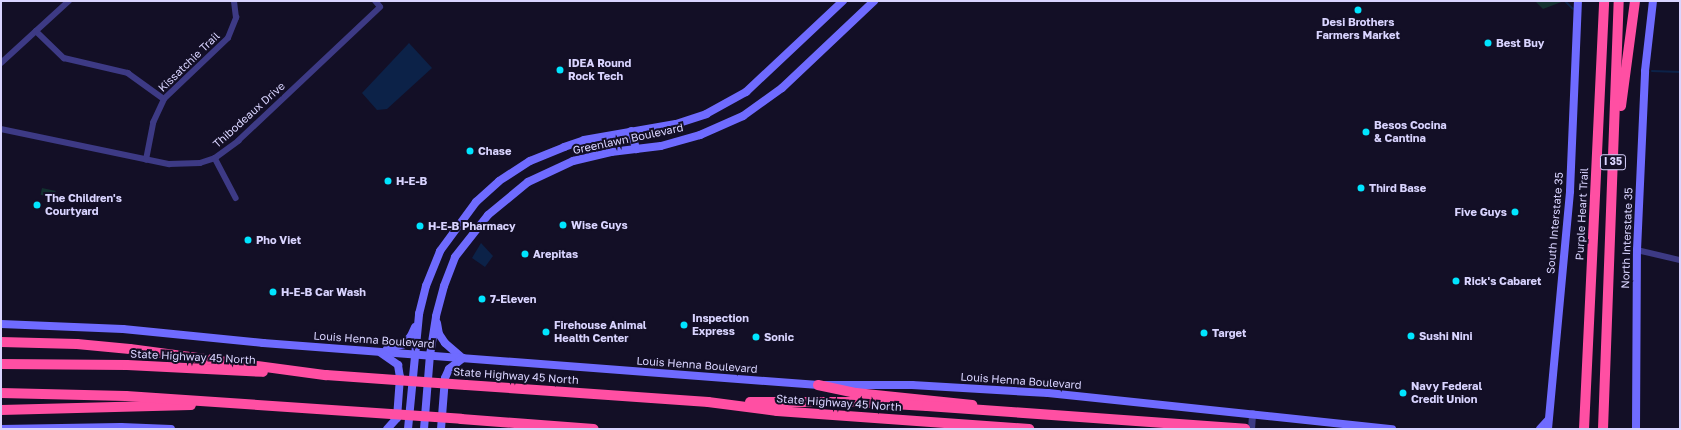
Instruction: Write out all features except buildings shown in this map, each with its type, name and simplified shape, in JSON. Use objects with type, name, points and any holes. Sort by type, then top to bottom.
[{"type":"highway","name":"Purple Heart Trail","points":[[1584,429],[1604,1]]},
{"type":"highway","name":"I 35","points":[[1603,429],[1619,1]]},
{"type":"highway","points":[[1613,162],[1635,1]]},
{"type":"highway","points":[[1,342],[77,344],[130,349],[326,375]]},
{"type":"highway","name":"State Highway 45 North","points":[[1,364],[127,365],[326,375],[708,402],[777,411],[1029,429]]},
{"type":"highway","points":[[818,385],[856,393],[1108,416],[1230,429]]},
{"type":"highway","points":[[1,393],[126,400],[255,404],[594,429]]},
{"type":"highway","points":[[1,410],[126,400]]},
{"type":"highway","points":[[708,402],[858,402],[1244,429]]},
{"type":"main road","name":"Greenlawn Boulevard","points":[[408,429],[419,314],[426,286],[440,251],[476,202],[499,181],[530,161],[564,147],[631,131],[676,124],[706,114],[746,92],[843,1]]},
{"type":"main road","name":"South Interstate 35","points":[[1548,429],[1570,191],[1578,1]]},
{"type":"main road","name":"North Interstate 35","points":[[1636,429],[1637,250],[1645,71],[1653,1]]},
{"type":"main road","name":"Greenlawn Boulevard","points":[[424,429],[430,355],[436,316],[455,257],[488,215],[506,198],[538,177],[573,161],[636,149],[661,146],[700,135],[759,106],[870,2]]},
{"type":"main road","points":[[631,131],[636,149]]},
{"type":"main road","points":[[377,351],[404,344],[411,336],[419,314]]},
{"type":"main road","points":[[436,316],[439,334],[445,343],[463,358],[449,369],[444,378],[441,429]]},
{"type":"main road","name":"Louis Henna Boulevard","points":[[1,324],[124,329],[262,343],[818,385],[912,385],[1048,393],[1252,413],[1392,429]]},
{"type":"main road","points":[[377,351],[398,366],[400,377],[397,418],[387,429]]},
{"type":"main road","points":[[1540,429],[1548,420],[1552,429]]},
{"type":"main road","points":[[1,429],[121,427],[171,429]]},
{"type":"street","points":[[1,63],[69,1]]},
{"type":"street","name":"Kissatchie Trail","points":[[146,160],[153,123],[164,99],[228,38],[236,18],[234,1]]},
{"type":"street","name":"Thibodeaux Drive","points":[[1,129],[146,160],[179,165],[215,158],[238,141],[380,7],[375,1]]},
{"type":"street","points":[[36,32],[64,58],[128,73],[164,99]]},
{"type":"street","points":[[215,158],[236,198]]},
{"type":"street","points":[[1637,250],[1680,260]]},
{"type":"street","points":[[1251,429],[1252,413]]},
{"type":"green space","points":[[1535,1],[1564,1],[1543,9]]},
{"type":"green space","points":[[42,188],[56,191],[54,198],[41,195]]},
{"type":"water","points":[[409,43],[432,68],[387,109],[377,110],[362,93]]},
{"type":"water","points":[[481,243],[493,256],[485,267],[472,258]]},
{"type":"waterway","points":[[1565,1],[1573,9]]},
{"type":"waterway","points":[[1652,71],[1680,72]]},
{"type":"place","name":"Desi Brothers Farmers Market","points":[[1358,10]]},
{"type":"place","name":"Best Buy","points":[[1488,43]]},
{"type":"place","name":"IDEA Round Rock Tech","points":[[560,70]]},
{"type":"place","name":"Besos Cocina & Cantina","points":[[1366,132]]},
{"type":"place","name":"Chase","points":[[470,151]]},
{"type":"place","name":"H-E-B","points":[[388,181]]},
{"type":"place","name":"Third Base","points":[[1361,188]]},
{"type":"place","name":"The Children's Courtyard","points":[[37,205]]},
{"type":"place","name":"Five Guys","points":[[1515,212]]},
{"type":"place","name":"Wise Guys","points":[[563,225]]},
{"type":"place","name":"H-E-B Pharmacy","points":[[420,226]]},
{"type":"place","name":"Pho Viet","points":[[248,240]]},
{"type":"place","name":"Arepitas","points":[[525,254]]},
{"type":"place","name":"Rick's Cabaret","points":[[1456,281]]},
{"type":"place","name":"H-E-B Car Wash","points":[[273,292]]},
{"type":"place","name":"7-Eleven","points":[[482,299]]},
{"type":"place","name":"Inspection Express","points":[[684,325]]},
{"type":"place","name":"Firehouse Animal Health Center","points":[[546,332]]},
{"type":"place","name":"Target","points":[[1204,333]]},
{"type":"place","name":"Sushi Nini","points":[[1411,336]]},
{"type":"place","name":"Sonic","points":[[756,337]]},
{"type":"place","name":"Navy Federal Credit Union","points":[[1403,393]]}]
